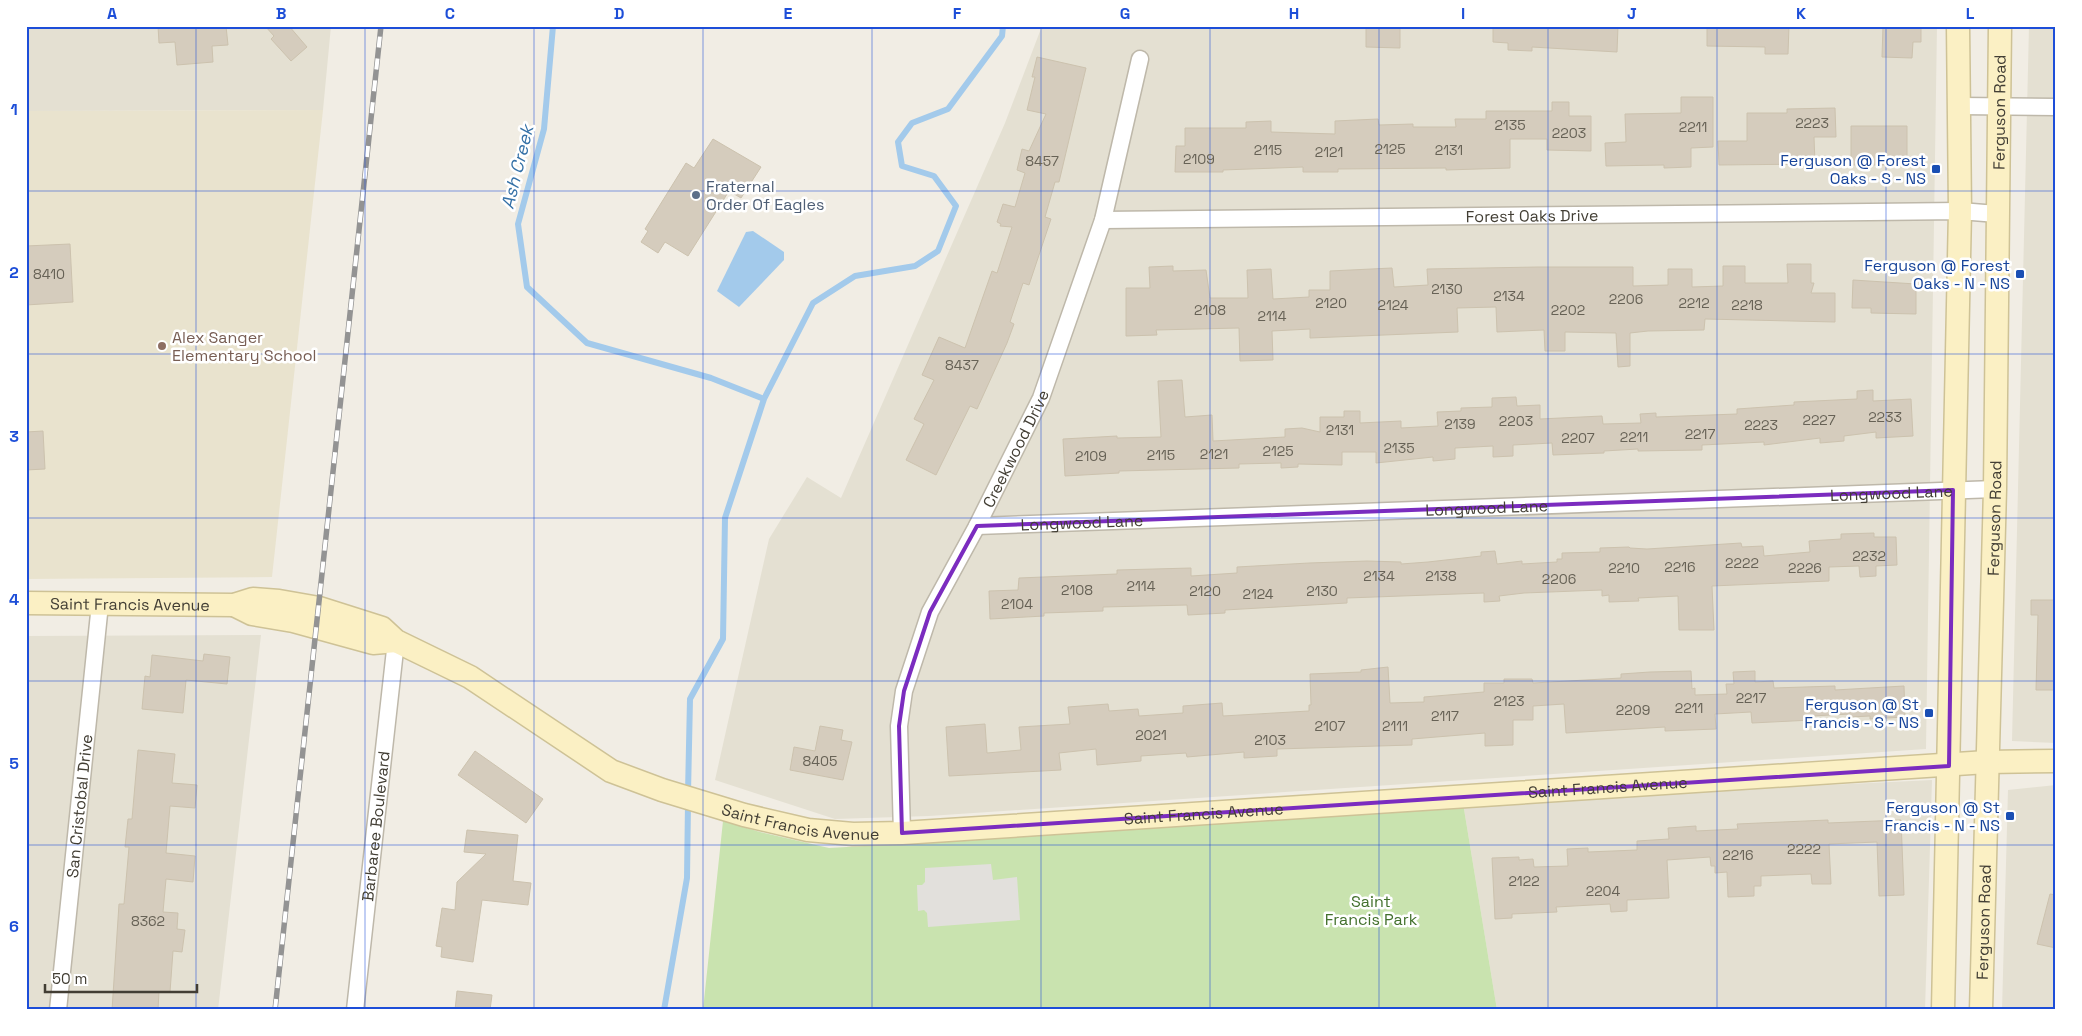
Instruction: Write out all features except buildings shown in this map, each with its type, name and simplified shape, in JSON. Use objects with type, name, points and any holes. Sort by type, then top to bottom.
[{"type":"street","points":[[1943,1010],[1960,211],[1958,26]]},
{"type":"street","name":"Ferguson Road","points":[[1981,1010],[1995,489],[2000,26]]},
{"type":"street","name":"Creekwood Drive","points":[[902,833],[900,726],[904,691],[930,612],[977,526],[1041,398],[1103,220],[1140,58]]},
{"type":"street","points":[[1960,106],[2056,107]]},
{"type":"street","name":"Forest Oaks Drive","points":[[1103,220],[1960,211],[1997,214]]},
{"type":"street","name":"Longwood Lane","points":[[977,526],[1995,489]]},
{"type":"street","name":"Saint Francis Avenue","points":[[26,603],[234,606],[253,600],[279,601],[319,608],[382,628],[396,641],[470,677],[611,771],[662,790],[744,815],[808,830],[853,834],[902,833],[1949,766],[1987,762],[2056,761]]},
{"type":"street","name":"San Cristobal Drive","points":[[58,1010],[100,604]]},
{"type":"street","name":"Barbaree Boulevard","points":[[355,1010],[396,641]]},
{"type":"highlighted area","points":[[1953,490],[1949,766],[902,833],[899,726],[904,691],[930,612],[977,526]]},
{"type":"shaded area","points":[[26,26],[331,26],[323,110],[26,111]]},
{"type":"shaded area","points":[[1042,26],[1937,26],[1926,749],[929,816],[835,819],[715,780],[769,539],[807,477],[841,498],[1005,123]]},
{"type":"shaded area","points":[[2029,26],[2056,26],[2056,743],[2012,741]]},
{"type":"shaded area","name":"Alex Sanger Elementary School","points":[[323,110],[272,577],[26,579],[26,111]]},
{"type":"shaded area","points":[[261,635],[218,1010],[26,1010],[26,636]]},
{"type":"shaded area","points":[[1932,780],[1925,1010],[1497,1010],[1463,803]]},
{"type":"shaded area","points":[[2056,785],[2056,1010],[2002,1010],[2008,790]]},
{"type":"shaded area","points":[[991,864],[993,880],[1017,877],[1020,920],[928,927],[927,913],[924,910],[918,911],[917,885],[922,885],[925,882],[925,868]]},
{"type":"green space","name":"Saint Francis Park","points":[[1463,803],[1497,1010],[703,1010],[723,821],[760,832],[829,848],[989,839]]},
{"type":"water","points":[[753,231],[784,252],[784,260],[739,307],[717,291],[746,232]]},
{"type":"waterway","name":"Ash Creek","points":[[553,26],[544,129],[518,224],[527,287],[587,343],[711,378],[764,399]]},
{"type":"waterway","points":[[688,793],[690,699],[723,639],[725,518],[764,399],[813,303],[855,276],[915,266],[938,251],[956,206],[934,176],[902,166],[898,142],[912,123],[948,109],[1002,36],[1003,26]]},
{"type":"waterway","points":[[664,1010],[687,878],[688,803]]},
{"type":"railway","points":[[275,1010],[381,26]]},
{"type":"place","name":"Ferguson @ Forest Oaks - S - NS","points":[[1936,169]]},
{"type":"place","name":"Fraternal Order Of Eagles","points":[[696,195]]},
{"type":"place","name":"Ferguson @ Forest Oaks - N - NS","points":[[2020,274]]},
{"type":"place","name":"Alex Sanger Elementary School","points":[[162,346]]},
{"type":"place","name":"Ferguson @ St Francis - S - NS","points":[[1929,713]]},
{"type":"place","name":"Ferguson @ St Francis - N - NS","points":[[2010,816]]}]
